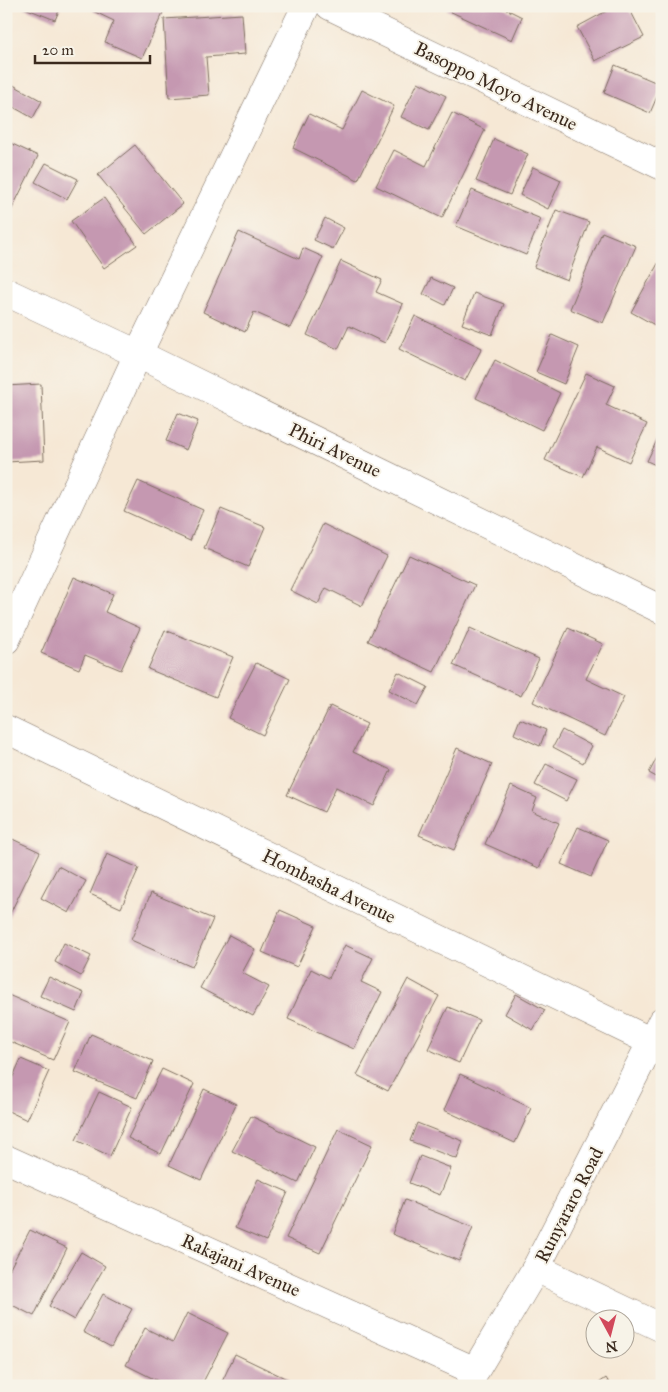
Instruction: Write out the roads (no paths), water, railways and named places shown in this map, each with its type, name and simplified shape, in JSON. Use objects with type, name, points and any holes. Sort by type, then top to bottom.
[{"type":"street","points":[[6,640],[138,354],[306,6]]},
{"type":"street","name":"Basoppo Moyo Avenue","points":[[330,6],[662,166]]},
{"type":"street","name":"Phiri Avenue","points":[[6,292],[138,354],[662,610]]},
{"type":"street","name":"Hombasha Avenue","points":[[6,729],[657,1032]]},
{"type":"street","name":"Runyararo Road","points":[[472,1378],[536,1268],[657,1032]]},
{"type":"street","name":"Rakajani Avenue","points":[[6,1159],[472,1378]]},
{"type":"street","points":[[536,1268],[662,1328]]}]
